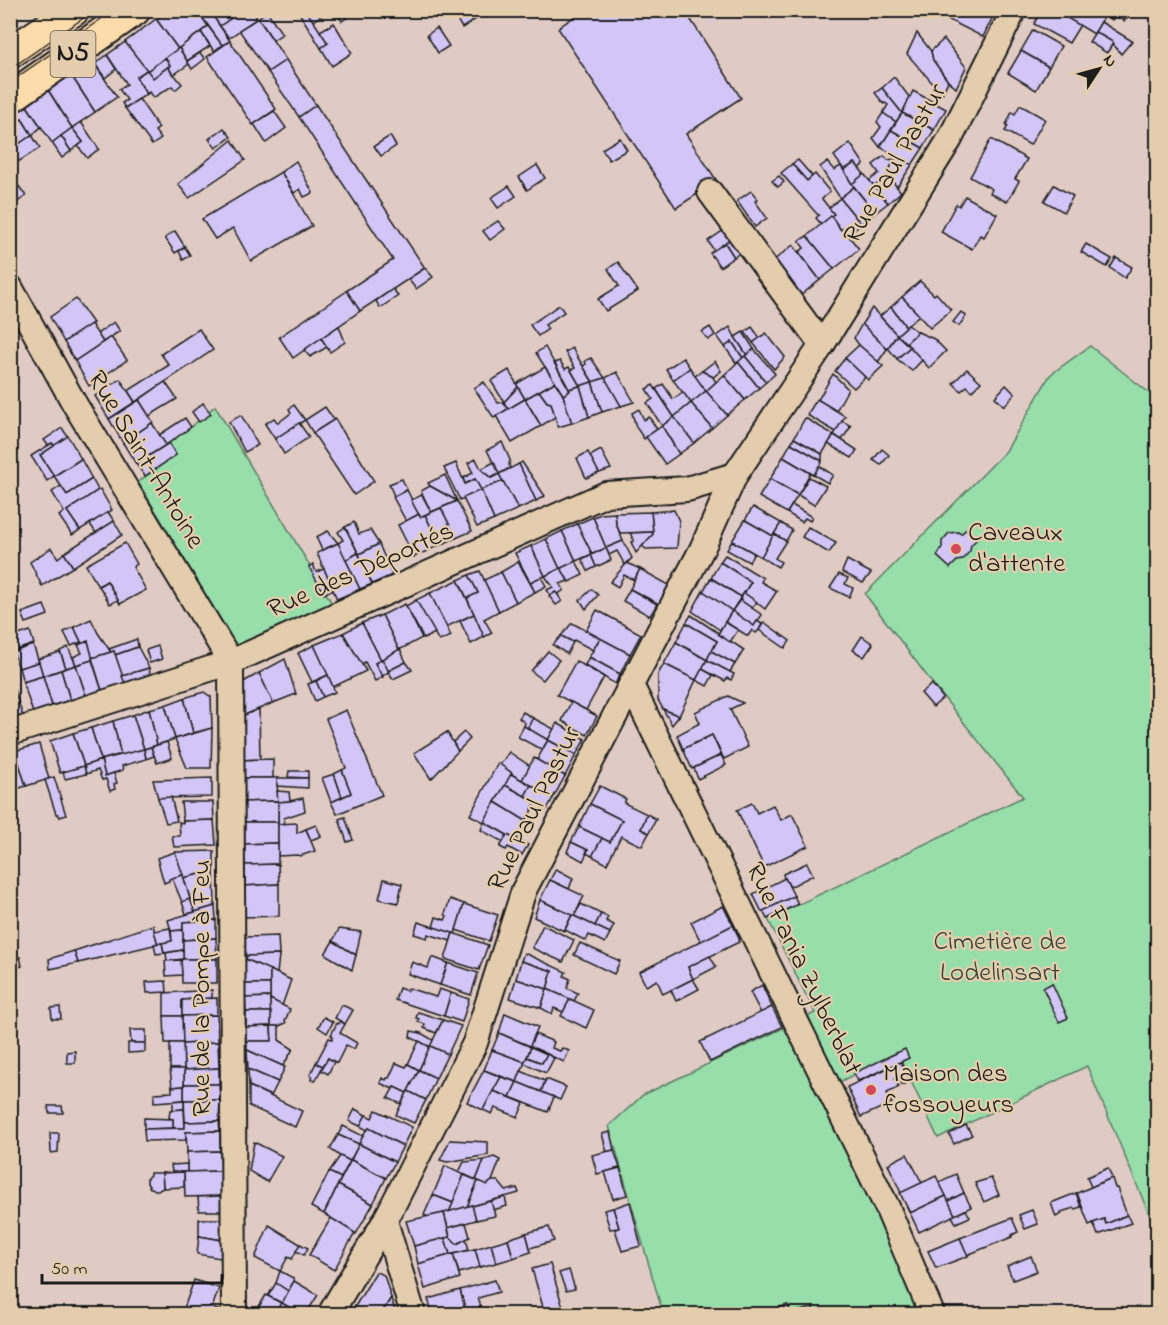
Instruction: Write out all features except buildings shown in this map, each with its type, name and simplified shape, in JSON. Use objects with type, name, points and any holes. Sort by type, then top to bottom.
[{"type":"main road","name":"N5","points":[[10,53],[74,10]]},
{"type":"main road","name":"N5","points":[[10,98],[135,10]]},
{"type":"street","name":"Rue Paul Pastur","points":[[330,1314],[385,1221],[475,1043],[524,891],[702,549],[735,475],[822,345],[950,139],[1014,10]]},
{"type":"street","points":[[710,192],[822,345]]},
{"type":"street","name":"Rue Saint-Antoine","points":[[10,287],[74,403],[231,662]]},
{"type":"street","name":"Rue des Déportés","points":[[10,733],[231,662],[606,494],[687,489],[735,475]]},
{"type":"street","name":"Rue de la Pompe à Feu","points":[[231,662],[234,1314]]},
{"type":"street","name":"Rue Fania Zylberblat","points":[[631,685],[887,1207],[932,1314]]},
{"type":"street","points":[[385,1221],[413,1314]]},
{"type":"shaded area","points":[[706,10],[736,10],[736,11],[709,26]]},
{"type":"green space","name":"Cimetière de Lodelinsart","points":[[1090,346],[1157,399],[1157,1233],[1087,1066],[938,1138],[897,1052],[818,1093],[885,1227],[923,1314],[663,1314],[609,1126],[643,1095],[815,1013],[768,919],[1023,797],[865,594],[1006,451],[1050,375]]},
{"type":"green space","points":[[215,406],[333,605],[239,650],[138,482],[176,455],[169,443]]},
{"type":"tram line","points":[[10,69],[95,10]]},
{"type":"tram line","points":[[10,82],[114,10]]},
{"type":"place","name":"Caveaux d'attente","points":[[956,549]]},
{"type":"place","name":"Maison des fossoyeurs","points":[[871,1090]]}]
